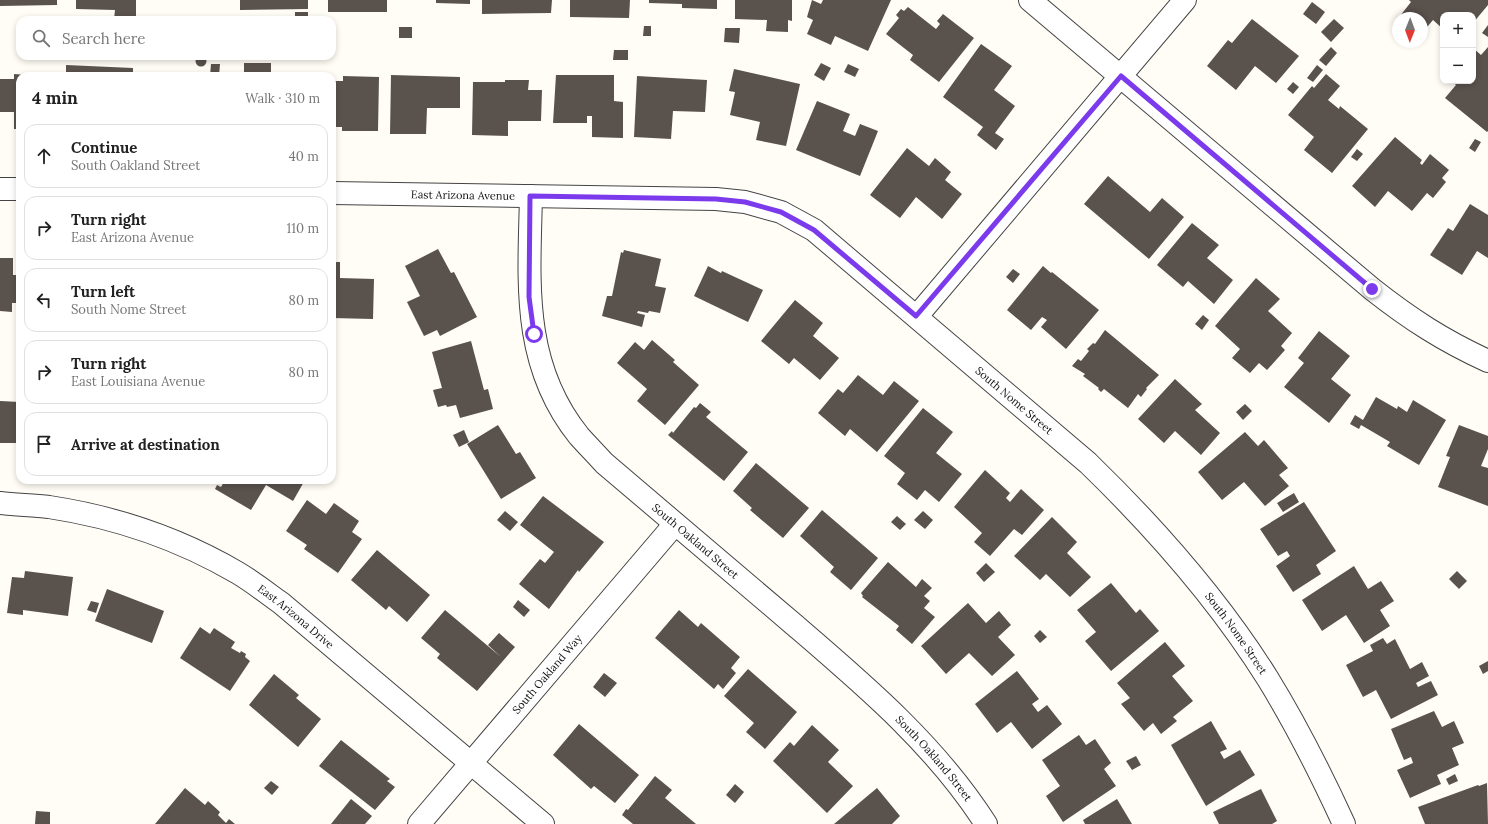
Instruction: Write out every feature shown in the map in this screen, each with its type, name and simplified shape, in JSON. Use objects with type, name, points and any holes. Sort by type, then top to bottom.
[{"type":"street","points":[[1030,0],[1372,289],[1412,320],[1454,345],[1488,361]]},
{"type":"street","points":[[916,316],[1185,0]]},
{"type":"street","points":[[0,189],[16,189]]},
{"type":"street","name":"East Arizona Avenue","points":[[336,194],[716,199],[745,202],[781,212],[814,230],[916,316]]},
{"type":"street","name":"South Oakland Street","points":[[530,196],[529,297],[534,334],[543,370],[558,404],[578,435],[604,463],[874,694],[930,751],[986,824]]},
{"type":"street","name":"South Nome Street","points":[[916,316],[1088,463],[1129,502],[1167,544],[1207,593],[1268,679],[1322,777],[1344,824]]},
{"type":"street","name":"East Arizona Drive","points":[[0,503],[48,507],[98,516],[147,531],[187,547],[239,574],[281,603],[543,824]]},
{"type":"street","name":"South Oakland Way","points":[[419,824],[472,764],[675,524]]},
{"type":"building","points":[[0,0],[57,0],[57,5],[0,6]]},
{"type":"building","points":[[76,0],[136,0],[136,16],[114,16],[115,10],[76,9]]},
{"type":"building","points":[[240,0],[308,0],[308,9],[240,10]]},
{"type":"building","points":[[328,0],[387,0],[387,12],[328,12]]},
{"type":"building","points":[[436,0],[470,0],[470,4],[436,3]]},
{"type":"building","points":[[482,0],[552,0],[551,13],[482,14]]},
{"type":"building","points":[[570,0],[630,0],[629,18],[570,17]]},
{"type":"building","points":[[649,0],[717,0],[717,9],[682,8],[682,4],[649,3]]},
{"type":"building","points":[[735,0],[792,0],[792,21],[788,20],[788,32],[766,31],[767,20],[735,19]]},
{"type":"building","points":[[812,0],[821,4],[823,0],[891,0],[868,51],[835,36],[831,45],[807,34],[813,20],[807,17]]},
{"type":"building","points":[[1409,0],[1488,0],[1488,5],[1476,19],[1476,12],[1440,12],[1440,26],[1433,20],[1428,26],[1428,12],[1403,12],[1411,2]]},
{"type":"building","points":[[1312,2],[1325,12],[1316,24],[1303,14]]},
{"type":"building","points":[[908,7],[936,29],[940,24],[937,21],[943,14],[974,38],[939,82],[910,60],[913,55],[886,34],[899,18],[896,15],[901,9],[904,11]]},
{"type":"building","points":[[295,12],[308,12],[308,16],[295,16]]},
{"type":"building","points":[[1252,19],[1299,56],[1276,83],[1255,66],[1236,90],[1207,66],[1228,40],[1232,43]]},
{"type":"building","points":[[1334,19],[1344,28],[1331,42],[1321,32]]},
{"type":"building","points":[[1488,25],[1488,37],[1482,33]]},
{"type":"building","points":[[644,26],[651,26],[651,36],[643,36]]},
{"type":"building","points":[[399,27],[412,27],[412,38],[399,38]]},
{"type":"building","points":[[725,28],[740,28],[739,43],[724,42]]},
{"type":"building","points":[[981,44],[1012,66],[994,90],[1015,106],[995,133],[1004,139],[996,150],[977,135],[983,127],[943,97]]},
{"type":"building","points":[[1331,47],[1337,53],[1326,66],[1319,60]]},
{"type":"building","points":[[1488,47],[1487,132],[1445,98],[1456,85],[1455,84],[1476,84],[1476,51],[1481,55]]},
{"type":"building","points":[[614,50],[628,50],[628,60],[613,60]]},
{"type":"building","points":[[196,60],[206,60],[205,65],[203,66],[199,66],[196,63]]},
{"type":"building","points":[[244,63],[271,63],[271,72],[244,72]]},
{"type":"building","points":[[821,63],[831,68],[824,81],[814,75]]},
{"type":"building","points":[[211,64],[220,64],[219,72],[210,72]]},
{"type":"building","points":[[848,64],[859,69],[855,77],[844,72]]},
{"type":"building","points":[[66,65],[133,68],[133,72],[66,72]]},
{"type":"building","points":[[1317,65],[1323,70],[1313,82],[1307,78]]},
{"type":"building","points":[[734,69],[800,84],[786,146],[756,140],[760,122],[730,115],[735,92],[729,91]]},
{"type":"building","points":[[14,74],[16,74],[16,129],[14,129],[14,112],[0,112],[0,79],[14,79]]},
{"type":"building","points":[[1326,74],[1340,86],[1328,100],[1339,109],[1340,106],[1368,129],[1332,173],[1304,150],[1314,137],[1288,115],[1312,86],[1314,88]]},
{"type":"building","points":[[391,75],[460,77],[460,108],[427,108],[426,134],[390,134]]},
{"type":"building","points":[[556,75],[614,75],[614,101],[623,102],[623,138],[592,137],[592,116],[587,116],[587,123],[553,123]]},
{"type":"building","points":[[343,76],[379,77],[378,131],[342,131],[342,127],[336,127],[336,81],[343,81]]},
{"type":"building","points":[[637,76],[707,80],[705,112],[673,111],[671,139],[634,137]]},
{"type":"building","points":[[505,80],[529,80],[528,90],[542,90],[541,121],[508,121],[508,136],[472,135],[473,82],[505,82]]},
{"type":"building","points":[[1293,82],[1299,87],[1293,94],[1287,89]]},
{"type":"building","points":[[817,101],[850,114],[843,131],[855,136],[860,124],[878,131],[860,176],[796,150]]},
{"type":"building","points":[[1395,137],[1422,160],[1420,163],[1422,165],[1430,154],[1449,170],[1442,178],[1446,182],[1433,198],[1427,193],[1412,211],[1388,191],[1375,207],[1352,186]]},
{"type":"building","points":[[1475,139],[1481,142],[1475,152],[1469,148]]},
{"type":"building","points":[[907,148],[929,166],[935,158],[951,172],[945,180],[962,194],[942,219],[916,197],[900,218],[870,195]]},
{"type":"building","points":[[1357,149],[1363,154],[1357,161],[1351,157]]},
{"type":"building","points":[[1108,176],[1150,212],[1162,198],[1184,217],[1149,259],[1084,204]]},
{"type":"building","points":[[1470,204],[1488,215],[1488,258],[1477,251],[1462,275],[1430,255],[1448,228],[1453,231]]},
{"type":"building","points":[[1192,223],[1219,245],[1207,258],[1233,280],[1214,304],[1188,281],[1183,287],[1157,265]]},
{"type":"building","points":[[438,249],[451,273],[454,272],[477,317],[440,336],[437,330],[424,336],[407,302],[420,296],[405,266]]},
{"type":"building","points":[[624,250],[661,259],[655,286],[666,288],[660,313],[638,311],[637,313],[645,315],[642,327],[602,316],[607,296],[612,296],[621,252],[623,253]]},
{"type":"building","points":[[0,258],[13,258],[13,275],[16,275],[16,303],[12,303],[12,312],[0,311]]},
{"type":"building","points":[[336,262],[340,262],[340,278],[374,279],[373,319],[336,318]]},
{"type":"building","points":[[708,266],[721,273],[722,271],[763,290],[748,322],[694,296]]},
{"type":"building","points":[[1043,266],[1099,310],[1066,349],[1041,327],[1047,320],[1042,317],[1031,330],[1007,310]]},
{"type":"building","points":[[1013,269],[1020,274],[1013,283],[1006,277]]},
{"type":"building","points":[[1256,278],[1280,299],[1268,311],[1292,333],[1281,346],[1285,350],[1267,370],[1259,363],[1250,373],[1232,358],[1240,349],[1215,326]]},
{"type":"building","points":[[795,300],[823,323],[813,336],[839,358],[820,380],[794,358],[789,364],[761,341]]},
{"type":"building","points":[[1203,315],[1209,320],[1202,330],[1195,324]]},
{"type":"building","points":[[1105,330],[1159,375],[1146,388],[1147,389],[1141,397],[1138,394],[1128,408],[1104,389],[1101,392],[1098,389],[1099,388],[1083,376],[1085,374],[1072,366],[1078,359],[1081,361],[1089,351],[1087,349],[1093,343],[1095,344]]},
{"type":"building","points":[[1319,331],[1350,356],[1331,379],[1351,395],[1329,423],[1284,387],[1304,363],[1298,358]]},
{"type":"building","points":[[652,340],[675,360],[673,362],[699,385],[665,425],[637,401],[647,389],[617,363],[635,342],[644,350]]},
{"type":"building","points":[[471,341],[484,390],[488,389],[493,409],[460,418],[456,405],[438,407],[433,390],[442,388],[432,352]]},
{"type":"building","points":[[858,375],[883,395],[894,381],[919,401],[877,452],[850,429],[845,436],[818,413],[838,389],[843,393]]},
{"type":"building","points":[[1175,379],[1202,404],[1195,410],[1220,433],[1201,455],[1175,431],[1164,443],[1138,419]]},
{"type":"building","points":[[1376,397],[1397,409],[1398,406],[1407,412],[1413,400],[1446,420],[1419,465],[1387,446],[1390,442],[1361,425],[1359,429],[1350,424],[1355,415],[1363,420]]},
{"type":"building","points":[[0,401],[16,402],[16,443],[0,443]]},
{"type":"building","points":[[700,403],[711,412],[706,417],[748,452],[724,481],[668,435],[672,431],[673,433],[694,407],[696,408]]},
{"type":"building","points":[[1245,404],[1252,411],[1243,420],[1236,412]]},
{"type":"building","points":[[923,408],[953,432],[936,453],[962,474],[939,502],[925,490],[917,500],[897,484],[905,473],[884,456]]},
{"type":"building","points":[[498,425],[516,454],[520,452],[536,478],[501,499],[467,444]]},
{"type":"building","points":[[1459,425],[1488,436],[1488,449],[1481,466],[1488,468],[1488,506],[1438,487],[1450,457],[1446,456]]},
{"type":"building","points":[[464,430],[469,442],[459,447],[453,435]]},
{"type":"building","points":[[1245,432],[1258,446],[1264,440],[1288,468],[1279,475],[1289,486],[1265,506],[1244,482],[1222,500],[1198,472]]},
{"type":"building","points":[[756,463],[809,508],[783,538],[750,510],[752,508],[733,491]]},
{"type":"building","points":[[985,470],[1010,493],[1006,498],[1010,502],[1021,489],[1044,510],[1022,535],[1014,529],[990,556],[974,542],[982,533],[954,507]]},
{"type":"building","points":[[223,484],[303,484],[293,501],[266,485],[251,510],[215,489],[217,485],[221,487]]},
{"type":"building","points":[[1294,493],[1299,502],[1283,512],[1277,503]]},
{"type":"building","points":[[543,496],[604,542],[579,572],[578,570],[549,609],[519,584],[540,559],[545,563],[554,552],[520,525]]},
{"type":"building","points":[[307,500],[326,514],[334,503],[359,521],[352,532],[362,539],[338,573],[304,549],[307,545],[286,531]]},
{"type":"building","points":[[1304,502],[1336,551],[1316,565],[1321,574],[1293,592],[1276,566],[1290,556],[1287,551],[1278,556],[1260,529]]},
{"type":"building","points":[[822,510],[878,558],[851,590],[830,572],[834,567],[800,536]]},
{"type":"building","points":[[505,511],[518,522],[510,531],[497,520]]},
{"type":"building","points":[[923,511],[933,520],[925,529],[914,520]]},
{"type":"building","points":[[897,516],[906,524],[900,530],[891,522]]},
{"type":"building","points":[[1052,517],[1077,542],[1067,553],[1091,577],[1070,597],[1046,574],[1040,580],[1014,556]]},
{"type":"building","points":[[377,550],[430,595],[407,622],[389,606],[386,610],[351,580]]},
{"type":"building","points":[[888,562],[916,587],[922,579],[932,588],[924,596],[930,601],[924,608],[935,617],[912,644],[896,630],[899,626],[862,597],[863,596],[861,593]]},
{"type":"building","points":[[986,563],[995,572],[984,582],[976,573]]},
{"type":"building","points":[[1354,566],[1368,589],[1381,581],[1394,601],[1380,610],[1390,626],[1364,643],[1346,615],[1322,631],[1302,600]]},
{"type":"building","points":[[25,571],[73,577],[68,616],[23,610],[23,615],[7,613],[12,577],[24,578]]},
{"type":"building","points":[[1457,571],[1467,581],[1459,589],[1449,579]]},
{"type":"building","points":[[1111,583],[1136,613],[1140,609],[1159,631],[1111,671],[1085,641],[1096,632],[1077,610]]},
{"type":"building","points":[[107,589],[164,611],[152,643],[95,621]]},
{"type":"building","points":[[518,600],[530,610],[524,617],[513,607]]},
{"type":"building","points":[[91,601],[99,603],[96,613],[87,610]]},
{"type":"building","points":[[968,603],[986,623],[999,611],[1011,625],[998,637],[1015,655],[992,676],[969,653],[946,674],[921,646]]},
{"type":"building","points":[[445,610],[501,657],[488,645],[499,633],[515,647],[477,691],[437,658],[440,654],[421,638]]},
{"type":"building","points":[[679,610],[698,627],[701,623],[740,657],[731,668],[736,673],[723,689],[718,684],[714,689],[655,638]]},
{"type":"building","points":[[200,627],[210,634],[214,628],[235,642],[231,648],[240,653],[241,651],[246,654],[245,657],[250,661],[230,691],[180,658]]},
{"type":"building","points":[[1040,630],[1047,637],[1040,643],[1034,636]]},
{"type":"building","points":[[1383,638],[1387,644],[1395,639],[1410,669],[1422,662],[1429,676],[1416,683],[1418,687],[1431,681],[1438,695],[1391,719],[1376,690],[1363,697],[1346,665],[1373,651],[1370,645]]},
{"type":"building","points":[[1165,642],[1185,666],[1172,676],[1193,701],[1173,717],[1177,721],[1161,734],[1153,723],[1144,731],[1121,704],[1130,698],[1117,683]]},
{"type":"building","points":[[1488,661],[1488,671],[1483,674],[1479,666]]},
{"type":"building","points":[[748,669],[797,712],[765,749],[746,732],[754,723],[724,696]]},
{"type":"building","points":[[1017,671],[1039,699],[1032,704],[1038,712],[1047,705],[1062,724],[1032,749],[1011,722],[997,733],[975,704]]},
{"type":"building","points":[[604,673],[617,683],[605,697],[593,687]]},
{"type":"building","points":[[274,674],[299,695],[296,698],[321,719],[298,747],[249,705]]},
{"type":"building","points":[[1434,711],[1442,727],[1454,721],[1464,743],[1452,748],[1459,765],[1437,775],[1441,784],[1410,798],[1397,770],[1413,763],[1411,757],[1404,760],[1391,729]]},
{"type":"building","points":[[1211,721],[1227,749],[1220,752],[1224,759],[1240,750],[1255,775],[1206,806],[1171,745]]},
{"type":"building","points":[[579,724],[639,775],[615,803],[594,786],[591,789],[553,755]]},
{"type":"building","points":[[812,725],[839,750],[828,762],[853,786],[827,813],[773,761],[790,742],[794,746]]},
{"type":"building","points":[[1079,735],[1086,745],[1095,739],[1111,763],[1104,769],[1116,786],[1063,822],[1046,796],[1060,786],[1042,760]]},
{"type":"building","points":[[341,740],[390,779],[387,781],[395,787],[375,810],[319,766]]},
{"type":"building","points":[[1136,756],[1141,765],[1132,770],[1126,761]]},
{"type":"building","points":[[1455,774],[1458,781],[1449,785],[1446,779]]},
{"type":"building","points":[[655,776],[672,790],[665,798],[696,824],[633,824],[622,815],[626,809],[628,810]]},
{"type":"building","points":[[271,781],[279,787],[272,795],[264,788]]},
{"type":"building","points":[[1487,783],[1488,824],[1425,824],[1418,807]]},
{"type":"building","points":[[735,784],[744,792],[735,803],[726,795]]},
{"type":"building","points":[[185,788],[205,805],[208,801],[220,812],[218,815],[226,823],[229,819],[235,824],[155,824]]},
{"type":"building","points":[[877,788],[900,816],[892,824],[834,824]]},
{"type":"building","points":[[1261,789],[1277,821],[1272,824],[1219,824],[1213,812]]},
{"type":"building","points":[[351,799],[372,816],[365,824],[331,824]]},
{"type":"building","points":[[1117,799],[1132,824],[1085,824],[1083,820]]},
{"type":"building","points":[[36,811],[50,812],[50,824],[35,824]]},
{"type":"route","points":[[534,334],[529,297],[530,196],[716,199],[745,202],[781,212],[814,230],[916,316],[1121,76],[1372,289]]}]
